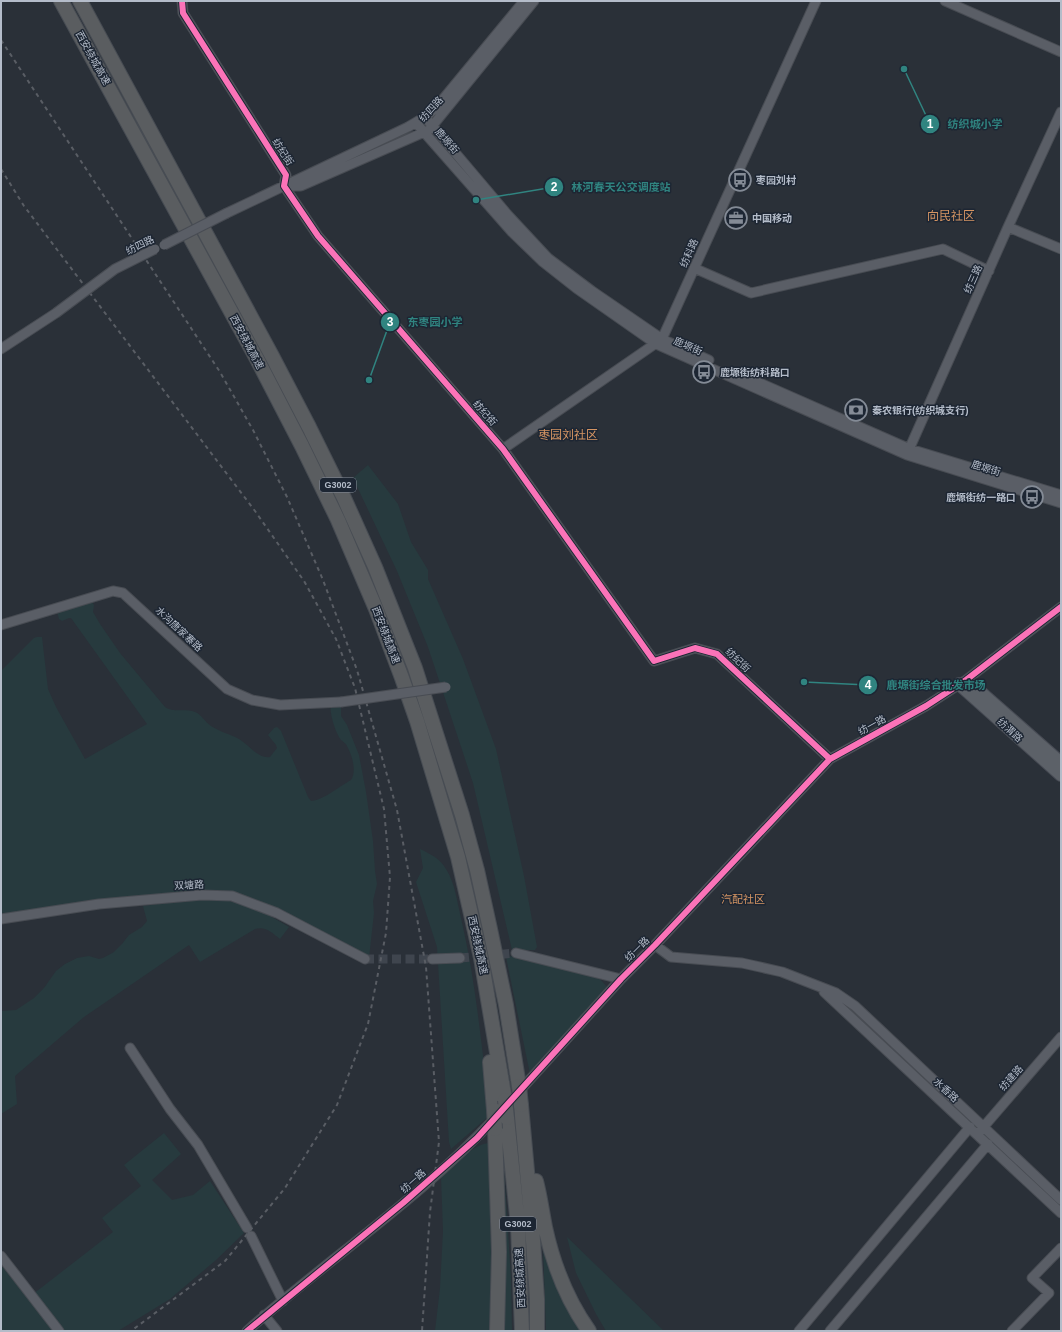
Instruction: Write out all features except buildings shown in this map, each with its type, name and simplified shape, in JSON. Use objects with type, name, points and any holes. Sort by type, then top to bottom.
[{"type":"highway","name":"西安绕城高速","points":[[62,1],[258,361],[305,452],[360,569],[402,678],[432,769],[458,856],[481,958],[507,1118],[518,1225],[522,1331]]},
{"type":"highway","name":"西安绕城高速","points":[[80,1],[272,356],[344,498],[375,567],[415,668],[466,829],[477,870],[506,1005],[522,1112],[533,1234],[537,1299],[537,1331]]},
{"type":"highway","points":[[481,958],[495,1129],[499,1252],[497,1331]]},
{"type":"highway","points":[[522,1112],[545,1228],[554,1262],[567,1294],[589,1331]]},
{"type":"main road","name":"纺渭路","points":[[962,682],[1061,763]]},
{"type":"main road","name":"纺渭路","points":[[962,682],[1061,775]]},
{"type":"street","name":"纺纪街","points":[[182,1],[183,13],[286,175],[284,186],[318,236],[503,449],[654,661],[695,648],[717,654],[830,759]]},
{"type":"street","name":"纺四路","points":[[1,349],[56,313],[115,269],[227,213],[425,118],[434,110],[524,1]]},
{"type":"street","name":"纺四路","points":[[284,186],[301,186],[425,132],[433,126],[534,1]]},
{"type":"street","name":"纺科路","points":[[659,341],[816,1]]},
{"type":"street","points":[[945,1],[1061,52]]},
{"type":"street","name":"纺三路","points":[[908,452],[1061,112]]},
{"type":"street","name":"鹿塬街","points":[[425,118],[507,214],[548,258],[659,341]]},
{"type":"street","name":"鹿塬街","points":[[416,123],[512,232],[543,262],[576,288],[659,341],[908,452],[1061,502]]},
{"type":"street","points":[[1008,227],[1061,249]]},
{"type":"street","points":[[694,268],[750,293],[943,249],[989,271]]},
{"type":"street","points":[[503,449],[659,341]]},
{"type":"street","name":"鹿塬街","points":[[908,452],[1061,495]]},
{"type":"street","name":"水沟唐家寨路","points":[[1,625],[113,590],[123,593],[227,689],[252,700],[280,705],[341,702],[446,688]]},
{"type":"street","name":"纺一路","points":[[247,1331],[264,1315],[403,1203],[477,1138],[621,980],[830,759],[926,706],[962,682],[1061,607]]},
{"type":"street","name":"双塘路","points":[[1,919],[99,904],[202,895],[232,896],[277,913],[365,959]]},
{"type":"street","name":"水香路","points":[[655,945],[671,957],[751,964],[782,972],[836,993],[849,1001],[980,1131],[1061,1200]]},
{"type":"street","points":[[516,953],[621,980]]},
{"type":"street","points":[[432,959],[460,958]]},
{"type":"street","name":"水香路","points":[[815,985],[836,1002],[970,1127],[980,1131],[988,1144],[1061,1213]]},
{"type":"street","name":"纺建路","points":[[980,1131],[1061,1037]]},
{"type":"street","points":[[130,1048],[170,1108],[198,1145],[249,1232],[283,1301]]},
{"type":"street","points":[[799,1331],[970,1127]]},
{"type":"street","points":[[830,1331],[988,1144]]},
{"type":"street","points":[[1012,1331],[1049,1293],[1032,1278],[1061,1248]]},
{"type":"street","points":[[1,1256],[59,1331]]},
{"type":"street","points":[[264,1315],[277,1331]]},
{"type":"green space","points":[[368,465],[398,504],[411,542],[428,570],[428,579],[463,659],[496,749],[524,876],[537,947],[535,950],[512,950],[473,783],[428,647],[397,571],[353,478]]},
{"type":"green space","points":[[91,601],[94,605],[93,612],[120,653],[165,707],[172,710],[187,710],[197,713],[211,726],[239,739],[258,754],[266,757],[270,757],[277,748],[268,735],[274,728],[277,727],[281,731],[311,801],[320,799],[331,793],[351,780],[353,776],[354,768],[351,754],[347,745],[341,740],[337,733],[331,713],[331,706],[339,705],[341,707],[341,716],[347,725],[359,755],[373,841],[377,884],[373,901],[374,913],[369,958],[231,893],[1,918],[1,671],[34,638],[42,637],[48,689],[56,707],[85,759],[147,724],[71,618],[62,621],[59,619],[57,611]]},
{"type":"green space","points":[[420,849],[441,862],[452,880],[475,991],[490,1115],[451,1149],[449,1142],[437,947],[416,882],[423,868]]},
{"type":"green space","points":[[197,899],[236,902],[260,911],[289,927],[280,939],[266,929],[255,929],[200,962],[189,945],[84,1017],[15,1076],[17,1104],[1,1114],[1,1011],[16,1010],[34,998],[44,988],[56,971],[65,964],[77,958],[89,956],[99,959],[114,952],[129,935],[142,927],[147,921],[143,906]]},
{"type":"green space","points":[[513,956],[599,978],[608,988],[530,1074],[506,957]]},
{"type":"green space","points":[[164,1133],[181,1154],[152,1180],[172,1200],[193,1195],[210,1181],[244,1233],[216,1260],[170,1299],[118,1331],[1,1331],[1,1265],[28,1298],[113,1232],[102,1218],[141,1186],[124,1165]]},
{"type":"green space","points":[[488,1143],[492,1271],[489,1331],[435,1331],[440,1288],[443,1231],[441,1177],[469,1152]]},
{"type":"green space","points":[[501,1170],[504,1170],[511,1278],[512,1331],[501,1331]]},
{"type":"green space","points":[[567,1237],[664,1331],[606,1331],[576,1273]]},
{"type":"green space","points":[[543,1247],[584,1331],[546,1331]]},
{"type":"tunnel","points":[[460,958],[516,953]]},
{"type":"tunnel","points":[[365,959],[432,959]]},
{"type":"railway","points":[[1,40],[220,372],[253,430],[287,497],[323,580],[357,670],[397,810],[426,967],[439,1142],[430,1212],[422,1331]]},
{"type":"railway","points":[[1,169],[24,206],[255,511],[304,581],[336,639],[355,688],[384,809],[390,877],[386,933],[368,1024],[337,1105],[285,1188],[225,1261],[131,1331]]},
{"type":"cycle path","points":[[182,1],[183,13],[286,175],[284,186],[318,236],[503,449],[654,661],[695,648],[717,654],[830,759]]},
{"type":"cycle path","points":[[247,1331],[403,1203],[477,1138],[621,979],[655,945],[830,759],[926,706],[966,680],[1061,607]]},
{"type":"place","name":"纺织城小学","points":[[904,69]]},
{"type":"place","name":"枣园刘村","points":[[740,180]]},
{"type":"place","name":"林河春天公交调度站","points":[[476,200]]},
{"type":"place","name":"中国移动","points":[[736,218]]},
{"type":"place","name":"鹿塬街纺科路口","points":[[704,372]]},
{"type":"place","name":"东枣园小学","points":[[369,380]]},
{"type":"place","name":"秦农银行(纺织城支行)","points":[[856,410]]},
{"type":"place","name":"鹿塬街纺一路口","points":[[1032,497]]},
{"type":"place","name":"鹿塬街综合批发市场","points":[[804,682]]},
{"type":"district","name":"向民社区","points":[[951,216]]},
{"type":"district","name":"枣园刘社区","points":[[568,435]]},
{"type":"district","name":"汽配社区","points":[[743,899]]}]
